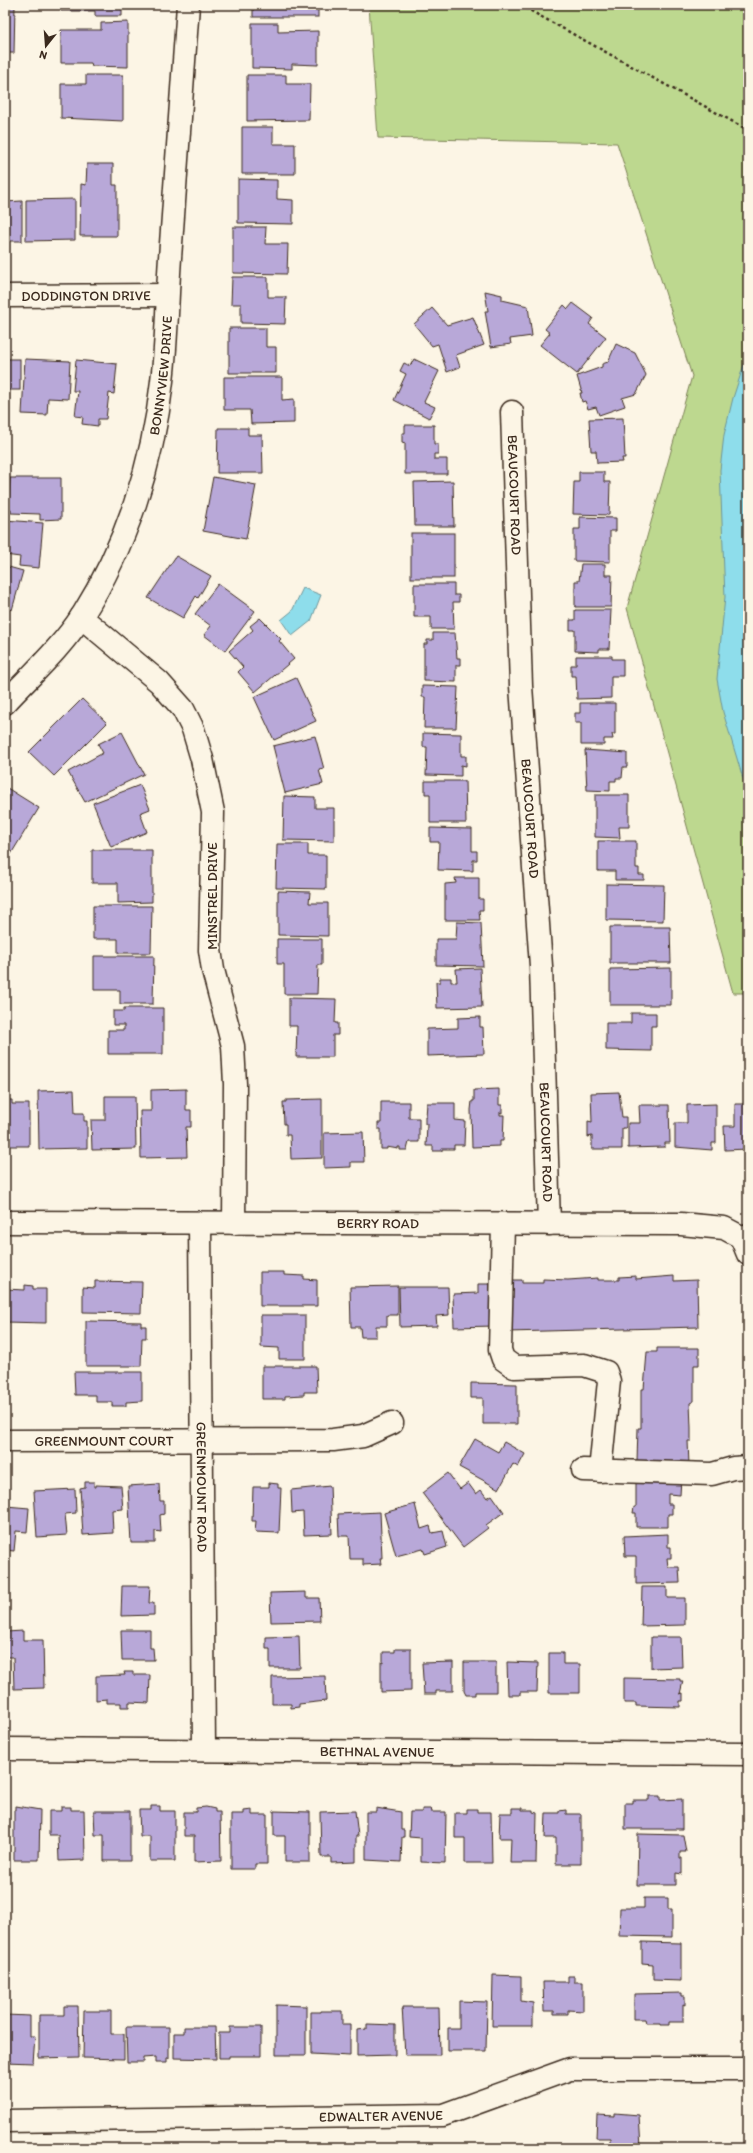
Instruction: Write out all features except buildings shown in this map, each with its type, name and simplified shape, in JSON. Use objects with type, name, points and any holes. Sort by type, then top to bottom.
[{"type":"street","name":"BONNYVIEW DRIVE","points":[[5,703],[66,638],[81,617],[120,543],[141,487],[155,431],[162,380],[188,5]]},
{"type":"street","name":"DODDINGTON DRIVE","points":[[5,296],[167,295]]},
{"type":"street","name":"BEAUCOURT ROAD","points":[[512,412],[521,686],[541,966],[549,1224]]},
{"type":"street","name":"MINSTREL DRIVE","points":[[81,617],[158,682],[183,710],[193,729],[202,759],[213,812],[210,950],[213,970],[233,1046],[235,1084],[234,1223]]},
{"type":"street","name":"BERRY ROAD","points":[[5,1222],[702,1225],[724,1228],[746,1242]]},
{"type":"street","name":"GREENMOUNT ROAD","points":[[200,1223],[204,1750]]},
{"type":"street","points":[[503,1224],[500,1350],[503,1358],[514,1367],[584,1366],[606,1372],[609,1381],[592,1471],[712,1474],[733,1468],[748,1467]]},
{"type":"street","name":"GREENMOUNT COURT","points":[[5,1441],[201,1439],[340,1440],[363,1436],[392,1423]]},
{"type":"street","name":"BETHNAL AVENUE","points":[[5,1749],[748,1754]]},
{"type":"street","name":"EDWALTER AVENUE","points":[[5,2121],[443,2115],[570,2069],[748,2069]]},
{"type":"path","points":[[520,5],[748,130]]},
{"type":"green space","points":[[369,5],[748,5],[748,993],[733,993],[627,608],[692,376],[617,143],[378,138]]},
{"type":"water","points":[[748,352],[748,795],[723,712],[717,679],[725,597],[720,470],[724,435],[733,398]]},
{"type":"water","points":[[303,588],[321,595],[311,621],[292,636],[281,620],[292,611]]}]
